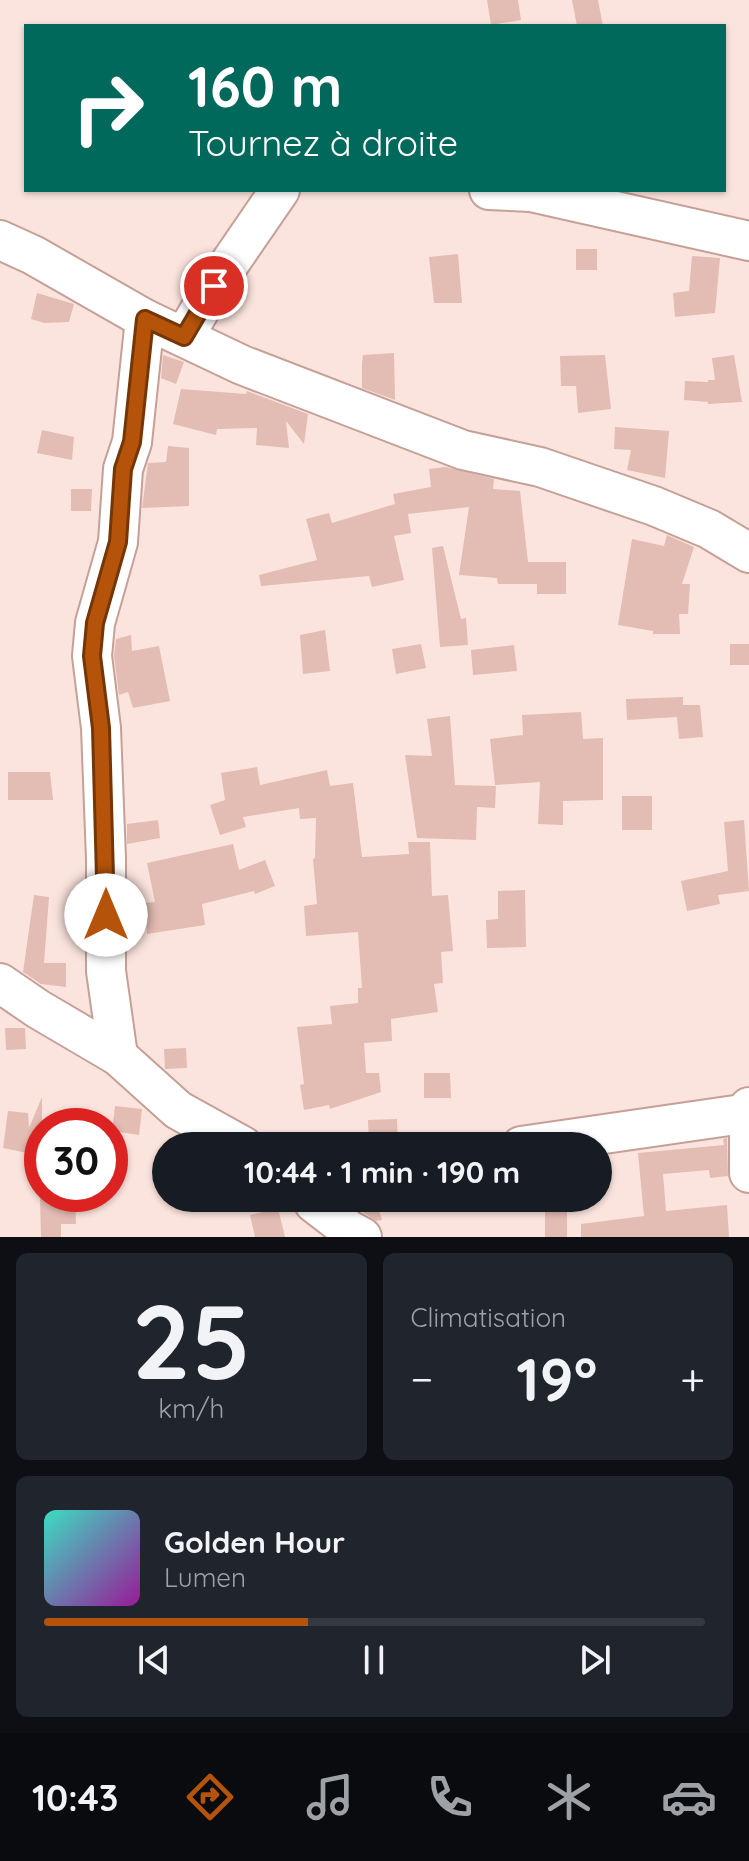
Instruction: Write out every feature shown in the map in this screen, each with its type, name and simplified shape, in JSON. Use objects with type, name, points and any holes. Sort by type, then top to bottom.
[{"type":"street","points":[[184,337],[214,286],[279,192]]},
{"type":"street","points":[[531,192],[749,241]]},
{"type":"street","points":[[0,240],[33,255],[145,319],[256,371],[463,450],[540,467],[654,506],[709,529],[749,553]]},
{"type":"street","points":[[118,1056],[106,971],[101,728],[92,656],[95,623],[118,542],[123,469],[132,442],[145,319]]},
{"type":"street","points":[[0,983],[118,1056],[178,1110],[218,1132]]},
{"type":"street","points":[[612,1132],[748,1111],[749,1173]]},
{"type":"street","points":[[328,1212],[351,1235]]},
{"type":"building","points":[[487,0],[518,0],[521,20],[491,24]]},
{"type":"building","points":[[572,0],[598,0],[603,24],[577,24]]},
{"type":"building","points":[[576,249],[597,249],[597,270],[576,270]]},
{"type":"building","points":[[458,254],[462,303],[434,303],[429,257]]},
{"type":"building","points":[[692,256],[720,258],[715,313],[675,317],[673,293],[689,291]]},
{"type":"building","points":[[37,293],[74,304],[69,322],[44,323],[31,319]]},
{"type":"building","points":[[394,353],[395,400],[362,388],[363,355]]},
{"type":"building","points":[[163,355],[184,362],[176,384],[161,378]]},
{"type":"building","points":[[605,355],[611,409],[578,413],[576,386],[561,386],[560,356]]},
{"type":"building","points":[[734,355],[742,402],[708,404],[684,400],[685,381],[715,380],[712,358]]},
{"type":"building","points":[[181,389],[246,394],[247,391],[308,414],[304,444],[286,421],[289,448],[256,445],[257,428],[217,429],[216,435],[173,424]]},
{"type":"building","points":[[615,427],[669,431],[665,478],[627,470],[631,450],[614,449]]},
{"type":"building","points":[[42,430],[74,437],[72,460],[37,453]]},
{"type":"building","points":[[168,446],[189,448],[189,506],[142,508],[148,463],[166,462]]},
{"type":"building","points":[[446,467],[494,479],[493,489],[520,491],[528,562],[566,562],[566,594],[537,594],[537,584],[498,584],[497,578],[459,575],[469,507],[408,514],[411,533],[394,536],[404,580],[372,587],[369,576],[261,586],[259,575],[317,560],[306,519],[329,513],[332,523],[395,504],[393,494],[431,487],[429,469]]},
{"type":"building","points":[[71,489],[92,489],[91,511],[71,511]]},
{"type":"building","points":[[667,535],[694,547],[682,584],[690,584],[688,614],[679,614],[680,634],[653,634],[653,631],[618,625],[632,539],[664,546]]},
{"type":"building","points":[[443,546],[461,619],[466,618],[468,645],[440,647],[432,548]]},
{"type":"building","points":[[325,630],[330,671],[303,674],[300,635]]},
{"type":"building","points":[[131,635],[132,651],[159,646],[170,701],[133,708],[128,692],[119,695],[114,656],[116,639]]},
{"type":"building","points":[[421,644],[426,668],[396,674],[392,649]]},
{"type":"building","points":[[730,644],[749,644],[749,665],[730,665]]},
{"type":"building","points":[[514,645],[517,671],[473,675],[471,650]]},
{"type":"building","points":[[683,697],[683,705],[700,705],[703,737],[679,739],[677,717],[627,720],[626,699]]},
{"type":"building","points":[[581,712],[583,739],[603,738],[603,800],[563,801],[563,825],[538,824],[540,782],[495,785],[490,739],[523,735],[522,715]]},
{"type":"building","points":[[450,716],[455,785],[496,786],[495,808],[477,807],[476,840],[417,838],[405,755],[432,756],[427,719]]},
{"type":"building","points":[[257,767],[260,785],[327,770],[330,786],[353,783],[362,857],[409,854],[408,842],[430,842],[432,896],[448,895],[453,951],[441,952],[443,983],[434,984],[438,1012],[391,1019],[392,1041],[364,1043],[366,1073],[379,1073],[381,1092],[330,1109],[329,1105],[304,1110],[297,1027],[332,1024],[330,1006],[358,1003],[358,988],[362,988],[358,932],[306,936],[304,906],[317,904],[313,859],[316,818],[300,819],[299,808],[243,817],[246,827],[220,835],[210,805],[225,800],[221,773]]},
{"type":"building","points":[[8,772],[50,772],[53,800],[8,800]]},
{"type":"building","points":[[622,796],[652,796],[652,830],[622,830]]},
{"type":"building","points":[[158,820],[160,838],[127,844],[127,824]]},
{"type":"building","points":[[744,820],[749,891],[718,895],[720,904],[687,911],[681,881],[728,871],[724,822]]},
{"type":"building","points":[[233,844],[239,870],[265,860],[275,886],[255,894],[254,891],[202,904],[205,925],[147,934],[145,903],[155,902],[147,863]]},
{"type":"building","points":[[525,890],[526,947],[487,948],[486,920],[498,919],[498,891]]},
{"type":"building","points":[[34,895],[49,897],[44,963],[66,963],[66,987],[41,984],[23,972]]},
{"type":"building","points":[[5,1028],[25,1028],[26,1049],[6,1050]]},
{"type":"building","points":[[186,1048],[187,1068],[165,1069],[164,1049]]},
{"type":"building","points":[[424,1073],[450,1073],[451,1098],[424,1098]]},
{"type":"building","points":[[115,1106],[142,1109],[139,1135],[128,1133],[128,1108]]},
{"type":"building","points":[[8,1111],[24,1113],[24,1152],[3,1148]]},
{"type":"building","points":[[397,1119],[397,1132],[368,1132],[368,1120]]},
{"type":"building","points":[[727,1138],[728,1176],[710,1178],[709,1170],[663,1174],[666,1211],[727,1205],[729,1237],[581,1237],[581,1224],[644,1216],[638,1153],[724,1145],[723,1139]]},
{"type":"building","points":[[40,1212],[76,1212],[76,1224],[61,1224],[61,1237],[41,1237]]},
{"type":"building","points":[[279,1212],[285,1237],[255,1237],[250,1215]]},
{"type":"building","points":[[363,1212],[380,1212],[382,1220],[376,1221]]},
{"type":"building","points":[[545,1212],[567,1212],[567,1237],[545,1237]]},
{"type":"route","points":[[106,915],[101,728],[92,656],[95,623],[118,542],[123,469],[132,442],[145,319],[184,337],[214,286]]}]
